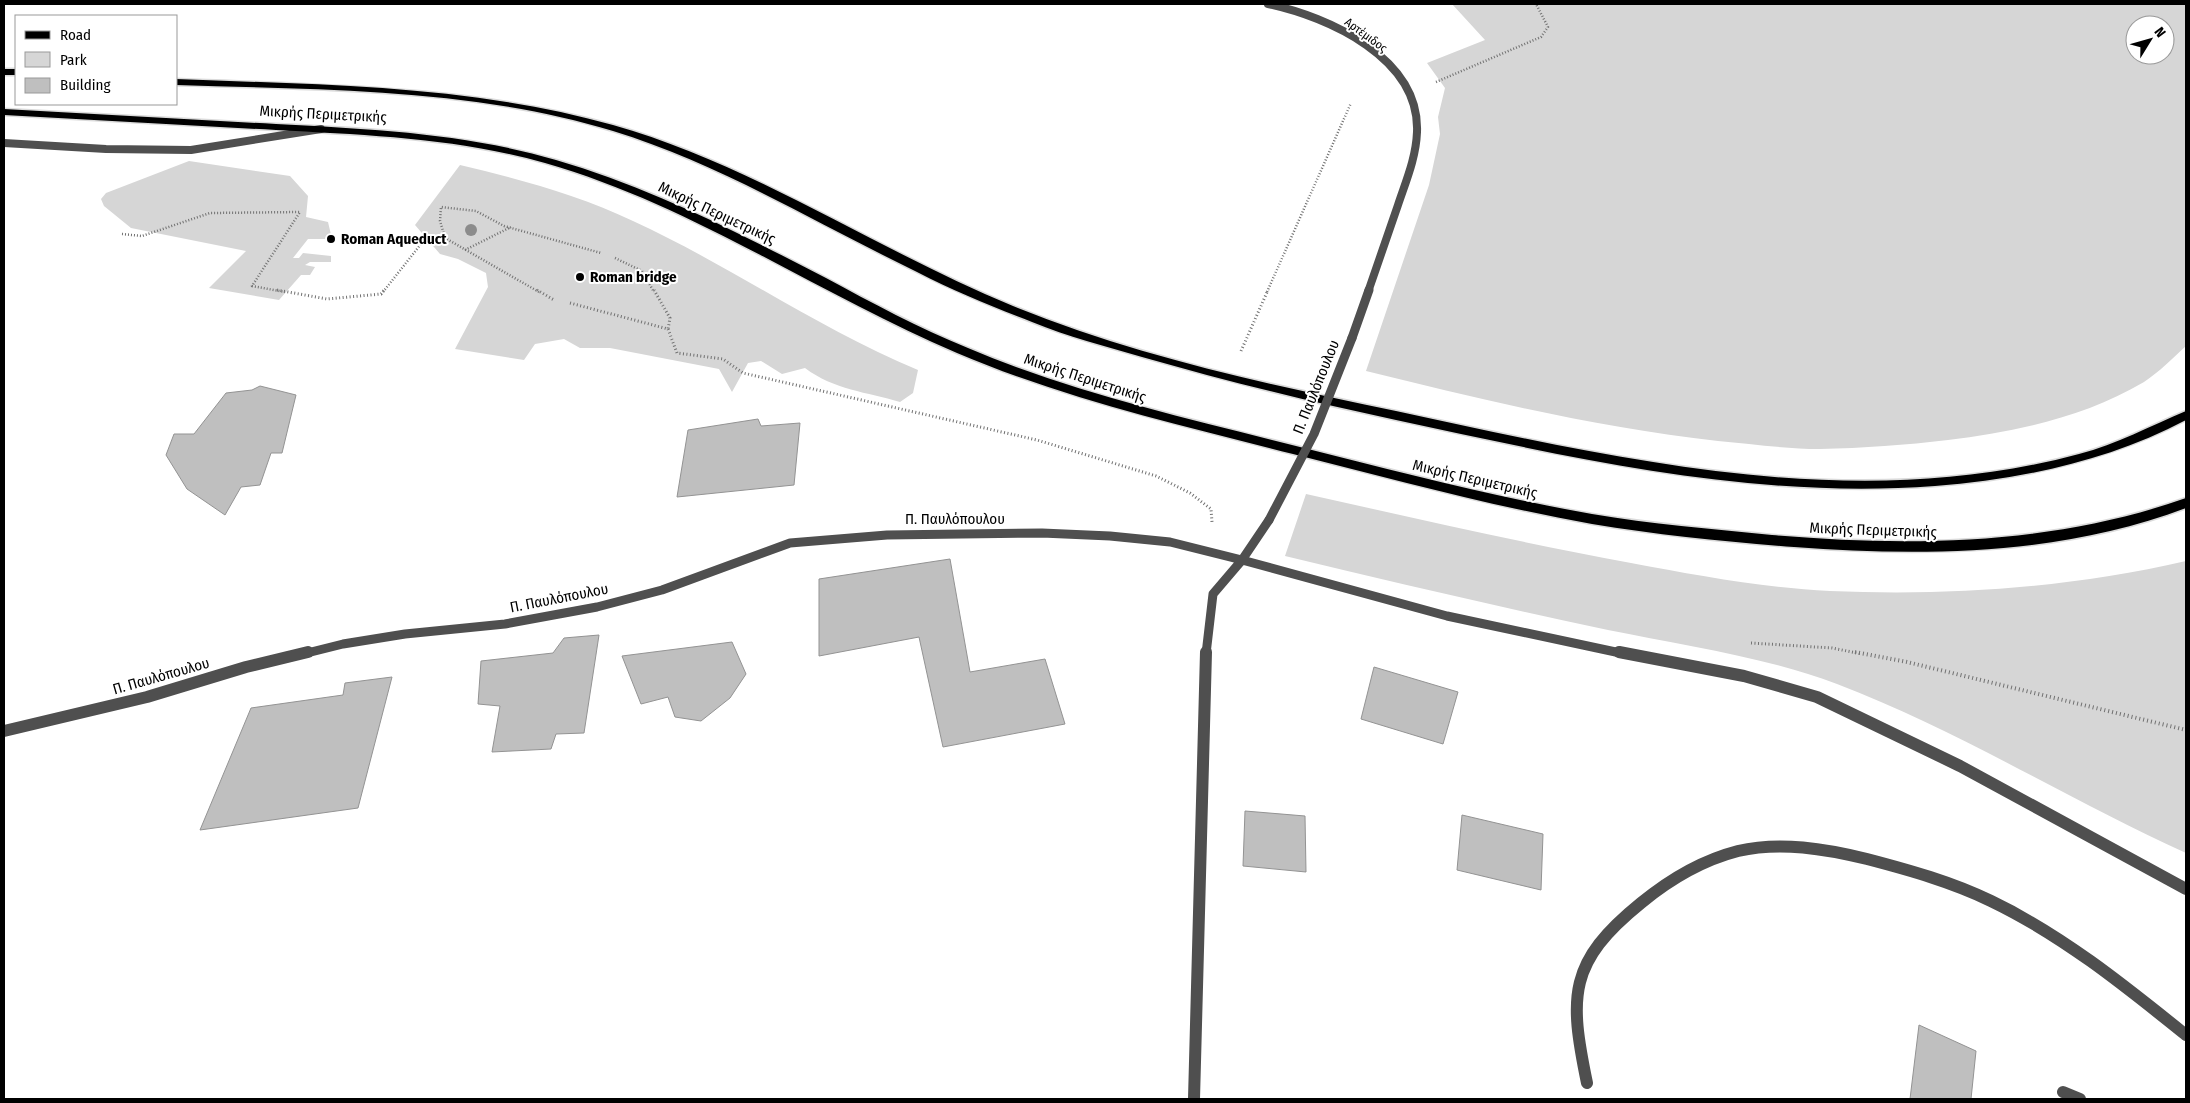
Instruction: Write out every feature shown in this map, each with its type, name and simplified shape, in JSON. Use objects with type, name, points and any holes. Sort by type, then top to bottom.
[{"type":"main road","name":"Μικρής Περιμετρικής","points":[[178,82],[334,87],[432,94],[531,108],[608,127],[702,160],[919,270],[1049,324],[1093,339],[1230,377],[1363,409],[1620,462],[1718,477],[1826,486],[1883,486],[1933,483],[2047,467],[2084,459],[2120,446],[2186,415]]},
{"type":"main road","name":"Μικρής Περιμετρικής","points":[[4,112],[400,134],[461,141],[554,163],[666,205],[773,256],[928,336],[1024,374],[1127,408],[1396,477],[1524,506],[1631,525],[1687,532],[1854,547],[1895,547],[1976,544],[2074,534],[2142,519],[2186,503]]},
{"type":"street","name":"Αρτέμιδος","points":[[1268,4],[1304,12],[1350,34],[1396,73],[1410,93]]},
{"type":"street","name":"Π. Παυλόπουλου","points":[[4,731],[147,697],[246,667],[343,644],[405,634],[505,624],[597,606],[662,590],[768,550],[799,542],[887,534],[1042,533],[1110,536],[1170,542],[1242,560],[1269,520],[1314,434],[1352,338],[1413,162],[1418,137],[1416,111],[1410,93]]},
{"type":"street","points":[[4,143],[116,150],[191,150],[323,129]]},
{"type":"street","points":[[1194,1099],[1206,653],[1213,594],[1242,560],[1447,616],[1564,642],[1744,676],[1817,697],[1879,725],[1960,766],[2186,889]]},
{"type":"street","points":[[1587,1084],[1580,1044],[1577,1000],[1579,983],[1598,948],[1613,928],[1634,908],[1687,871],[1710,860],[1739,851],[1768,847],[1800,846],[1880,862],[1916,873],[1990,901],[2085,957],[2186,1035]]},
{"type":"street","points":[[2062,1092],[2080,1099]]},
{"type":"path","points":[[1410,93],[1541,37],[1548,27],[1536,4]]},
{"type":"path","points":[[1230,377],[1351,103]]},
{"type":"path","points":[[554,300],[446,238],[440,222],[440,207],[476,211],[504,226],[601,254]]},
{"type":"path","points":[[122,234],[142,236],[210,212],[300,212],[252,286],[327,299],[381,294],[421,244],[446,238]]},
{"type":"path","points":[[465,250],[511,227]]},
{"type":"path","points":[[615,258],[642,271],[670,318],[668,328],[677,353],[723,359],[743,373],[1037,440],[1156,476],[1190,493]]},
{"type":"path","points":[[570,304],[668,328]]},
{"type":"path","points":[[1744,642],[1832,648],[1907,662],[2186,730]]},
{"type":"green space","points":[[1452,4],[2186,4],[2186,346],[2144,382],[2098,405],[2074,414],[2024,427],[1973,437],[1900,445],[1836,449],[1769,446],[1629,429],[1541,412],[1366,371],[1429,185],[1440,134],[1438,117],[1445,88],[1427,63],[1485,40]]},
{"type":"green space","points":[[189,161],[290,176],[308,196],[306,217],[328,222],[332,239],[308,239],[293,258],[299,258],[303,253],[331,256],[331,262],[310,262],[305,265],[315,267],[310,275],[301,275],[279,300],[209,288],[246,251],[131,228],[104,206],[101,199],[106,193]]},
{"type":"green space","points":[[460,165],[526,182],[591,203],[669,239],[845,336],[918,370],[913,393],[900,402],[839,386],[805,368],[782,374],[761,361],[748,363],[732,392],[719,369],[610,348],[580,348],[564,339],[535,344],[524,360],[455,349],[488,287],[486,273],[458,259],[440,254],[415,225]]},
{"type":"green space","points":[[1306,494],[1468,530],[1680,572],[1780,587],[1830,591],[1920,592],[2009,588],[2098,578],[2186,561],[2186,853],[2099,811],[1926,722],[1882,702],[1810,675],[1724,652],[1608,630],[1285,556]]},
{"type":"building","points":[[260,386],[296,395],[282,453],[271,453],[260,485],[241,487],[225,515],[187,489],[166,455],[174,434],[194,434],[226,393],[252,390]]},
{"type":"building","points":[[758,419],[761,426],[800,423],[794,485],[677,497],[688,430]]},
{"type":"building","points":[[950,559],[970,672],[1045,659],[1065,724],[943,747],[919,637],[819,656],[819,579]]},
{"type":"building","points":[[599,635],[584,733],[556,734],[551,749],[492,752],[500,706],[478,704],[481,661],[553,653],[564,638]]},
{"type":"building","points":[[732,642],[746,674],[730,698],[701,721],[675,717],[668,697],[641,704],[622,656]]},
{"type":"building","points":[[1374,667],[1458,692],[1443,744],[1361,719]]},
{"type":"building","points":[[392,677],[358,808],[200,830],[251,708],[343,695],[345,683]]},
{"type":"building","points":[[1245,811],[1305,816],[1306,872],[1243,866]]},
{"type":"building","points":[[1462,815],[1543,834],[1541,890],[1457,870]]},
{"type":"building","points":[[1919,1025],[1976,1051],[1971,1099],[1910,1099]]},
{"type":"place","name":"Roman Aqueduct","points":[[331,239]]},
{"type":"place","name":"Roman bridge","points":[[580,277]]}]
